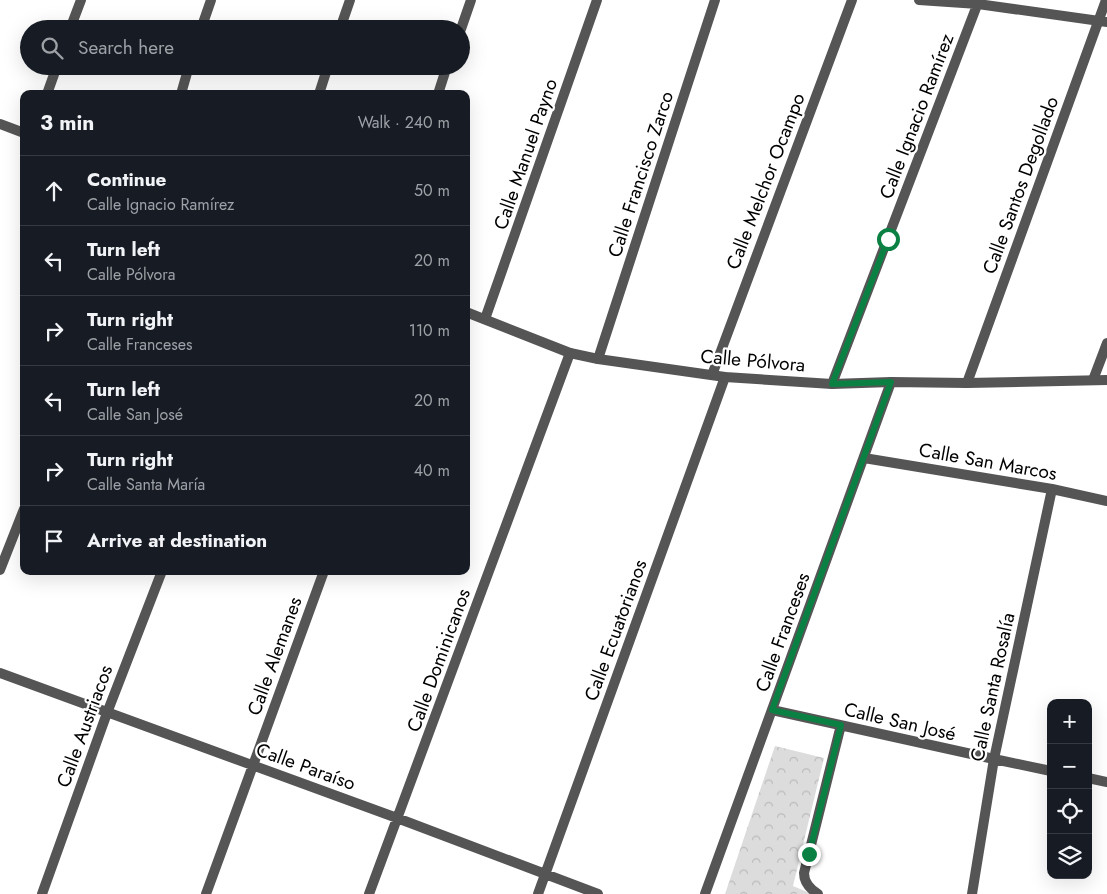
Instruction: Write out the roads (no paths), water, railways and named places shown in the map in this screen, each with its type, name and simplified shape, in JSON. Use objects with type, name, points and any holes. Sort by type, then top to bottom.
[{"type":"street","points":[[73,20],[81,0]]},
{"type":"street","points":[[204,20],[210,0]]},
{"type":"street","points":[[343,20],[350,0]]},
{"type":"street","points":[[464,20],[471,0]]},
{"type":"street","name":"Calle Manuel Payno","points":[[485,319],[597,0]]},
{"type":"street","name":"Calle Francisco Zarco","points":[[598,360],[715,0]]},
{"type":"street","name":"Calle Melchor Ocampo","points":[[712,375],[852,0]]},
{"type":"street","points":[[919,0],[978,2],[1103,22]]},
{"type":"street","name":"Calle Santos Degollado","points":[[967,383],[1103,22],[1106,0]]},
{"type":"street","name":"Calle Ignacio Ramírez","points":[[832,384],[978,2]]},
{"type":"street","points":[[48,90],[54,75]]},
{"type":"street","points":[[181,90],[186,75]]},
{"type":"street","points":[[320,90],[325,75]]},
{"type":"street","points":[[439,90],[444,75]]},
{"type":"street","points":[[0,124],[20,132]]},
{"type":"street","name":"Calle Pólvora","points":[[470,313],[570,353],[598,360],[725,377],[832,384],[1107,380]]},
{"type":"street","points":[[1093,380],[1107,344]]},
{"type":"street","name":"Calle Dominicanos","points":[[370,894],[570,353]]},
{"type":"street","name":"Calle Ecuatorianos","points":[[538,894],[725,377]]},
{"type":"street","name":"Calle Franceses","points":[[705,894],[891,382]]},
{"type":"street","name":"Calle San Marcos","points":[[864,458],[1052,489],[1107,501]]},
{"type":"street","name":"Calle Santa Rosalía","points":[[972,894],[994,759],[1052,489]]},
{"type":"street","points":[[0,570],[20,519]]},
{"type":"street","name":"Calle Austriacos","points":[[42,894],[160,575]]},
{"type":"street","name":"Calle Alemanes","points":[[206,894],[323,575]]},
{"type":"street","name":"Calle Paraíso","points":[[0,673],[397,818],[598,894]]},
{"type":"street","name":"Calle San José","points":[[772,710],[1047,770]]},
{"type":"street","points":[[818,894],[804,880],[804,873],[841,725]]},
{"type":"street","points":[[1092,779],[1107,782]]}]
